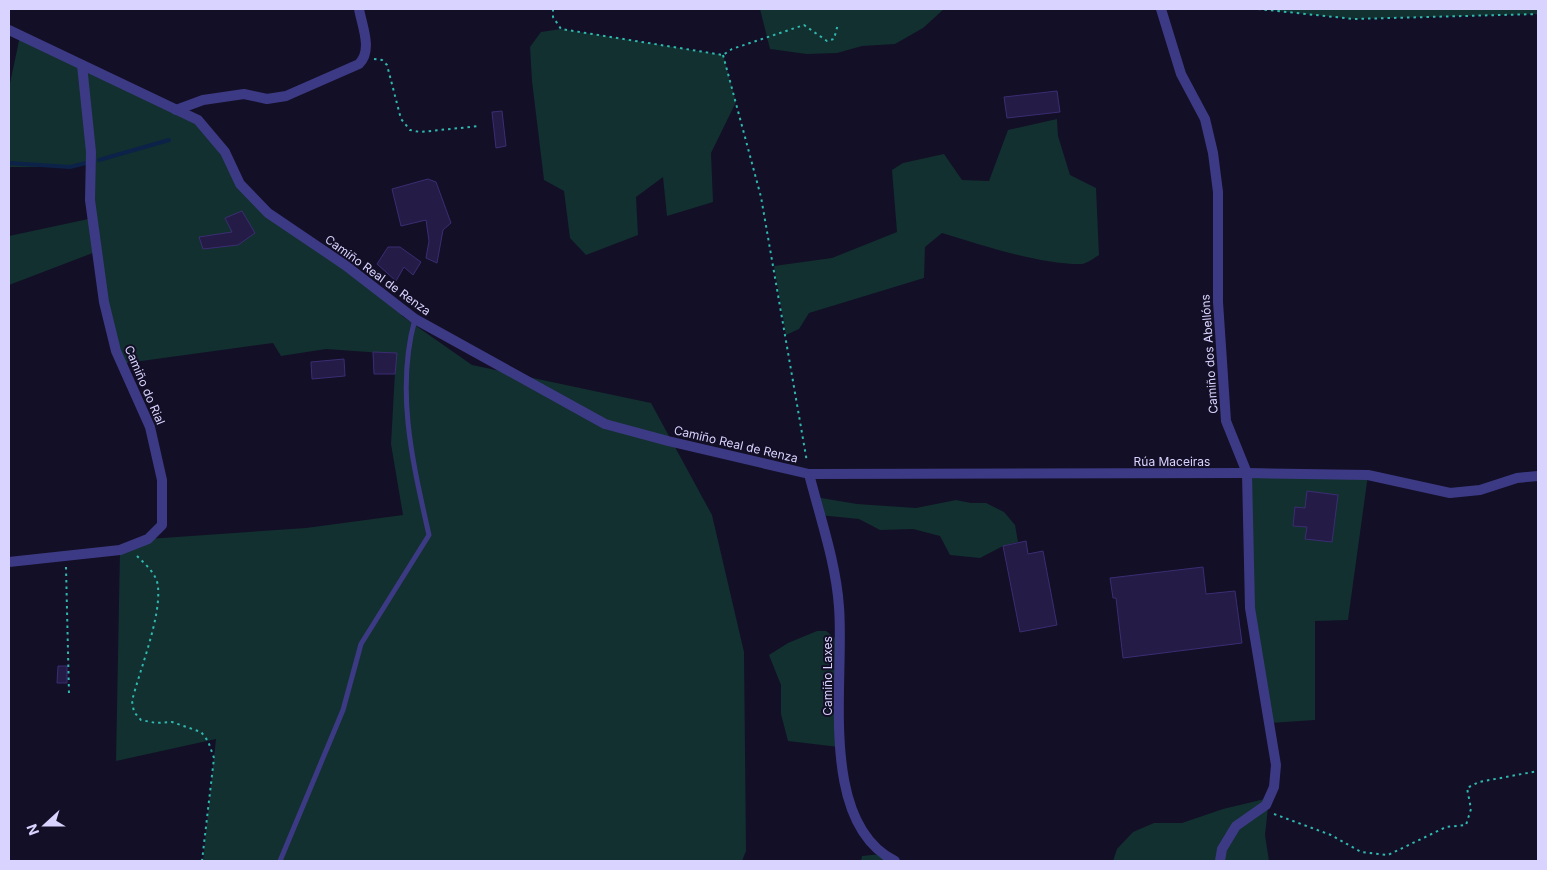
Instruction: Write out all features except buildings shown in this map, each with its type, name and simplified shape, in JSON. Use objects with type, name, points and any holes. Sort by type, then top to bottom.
[{"type":"street","points":[[176,110],[203,100],[244,94],[267,99],[286,96],[359,64],[366,57],[367,49],[359,9]]},
{"type":"street","name":"Camiño dos Abellóns","points":[[1161,9],[1180,74],[1205,120],[1213,154],[1218,192],[1218,302],[1226,421],[1247,473],[1250,608],[1276,765],[1274,787],[1266,805]]},
{"type":"street","name":"Camiño Real de Renza","points":[[9,30],[198,120],[225,152],[240,184],[268,213],[344,265],[416,319],[604,424],[809,474]]},
{"type":"street","name":"Camiño do Rial","points":[[9,562],[120,550],[148,539],[162,525],[162,480],[150,427],[116,351],[104,302],[90,200],[92,152],[82,65]]},
{"type":"street","name":"Rúa Maceiras","points":[[809,474],[1247,473],[1368,475],[1450,493],[1480,490],[1516,478],[1535,476],[1538,465]]},
{"type":"street","name":"Camiño Laxes","points":[[809,474],[830,558],[839,606],[839,747],[846,789],[862,833],[881,854],[895,861]]},
{"type":"street","points":[[1220,861],[1222,849],[1236,826],[1266,805]]},
{"type":"lane","points":[[280,861],[343,710],[361,644],[428,534],[408,436],[406,365],[408,346],[416,319]]},
{"type":"path","points":[[552,9],[553,17],[560,29],[723,55],[732,49],[804,25],[827,41],[834,39],[838,24]]},
{"type":"path","points":[[1258,9],[1354,19],[1538,14]]},
{"type":"path","points":[[723,55],[761,197],[809,474]]},
{"type":"path","points":[[366,57],[382,60],[387,65],[401,119],[410,130],[420,132],[480,126]]},
{"type":"path","points":[[128,547],[153,572],[158,587],[156,613],[132,701],[134,712],[141,720],[156,723],[172,722],[201,732],[208,741],[214,758],[202,861]]},
{"type":"path","points":[[66,557],[69,694]]},
{"type":"path","points":[[1266,805],[1268,811],[1332,835],[1361,852],[1388,855],[1446,827],[1466,825],[1471,809],[1468,788],[1479,782],[1538,771]]},
{"type":"green space","points":[[760,9],[944,9],[923,28],[895,44],[862,46],[837,53],[807,54],[770,49]]},
{"type":"green space","points":[[1258,9],[1538,9],[1538,14],[1354,19]]},
{"type":"green space","points":[[561,29],[723,55],[736,102],[711,153],[713,202],[667,216],[663,177],[636,197],[638,235],[586,255],[570,238],[564,191],[544,180],[532,81],[530,47],[541,32]]},
{"type":"green space","points":[[20,36],[197,121],[224,153],[238,185],[401,307],[402,316],[472,365],[651,403],[712,515],[744,652],[746,851],[742,861],[203,861],[216,739],[116,761],[120,550],[148,539],[306,528],[403,515],[391,444],[396,354],[326,349],[281,356],[273,343],[127,363],[125,371],[106,311],[98,251],[9,285],[9,236],[93,218],[86,163],[70,167],[9,167],[9,88]]},
{"type":"green space","points":[[1057,119],[1058,136],[1070,175],[1096,188],[1099,255],[1089,262],[1082,264],[1049,261],[1030,258],[942,233],[925,247],[924,278],[809,313],[799,329],[786,335],[774,266],[832,258],[897,232],[892,170],[903,163],[944,154],[962,180],[989,181],[1008,130]]},
{"type":"green space","points":[[1247,473],[1368,475],[1348,620],[1315,621],[1315,720],[1269,723],[1250,608]]},
{"type":"green space","points":[[815,497],[857,504],[916,508],[956,500],[986,503],[1004,512],[1015,525],[1018,542],[1003,546],[980,558],[950,555],[940,536],[913,529],[880,530],[859,519],[819,515]]},
{"type":"green space","points":[[817,631],[826,631],[840,642],[839,747],[788,741],[781,714],[781,685],[769,655],[788,643]]},
{"type":"green space","points":[[1269,798],[1265,835],[1269,861],[1113,861],[1117,849],[1133,832],[1154,823],[1182,823],[1223,809]]},
{"type":"green space","points":[[881,854],[900,861],[861,861],[862,856]]},
{"type":"waterway","points":[[99,160],[169,140]]},
{"type":"waterway","points":[[9,163],[70,167],[86,163]]}]
